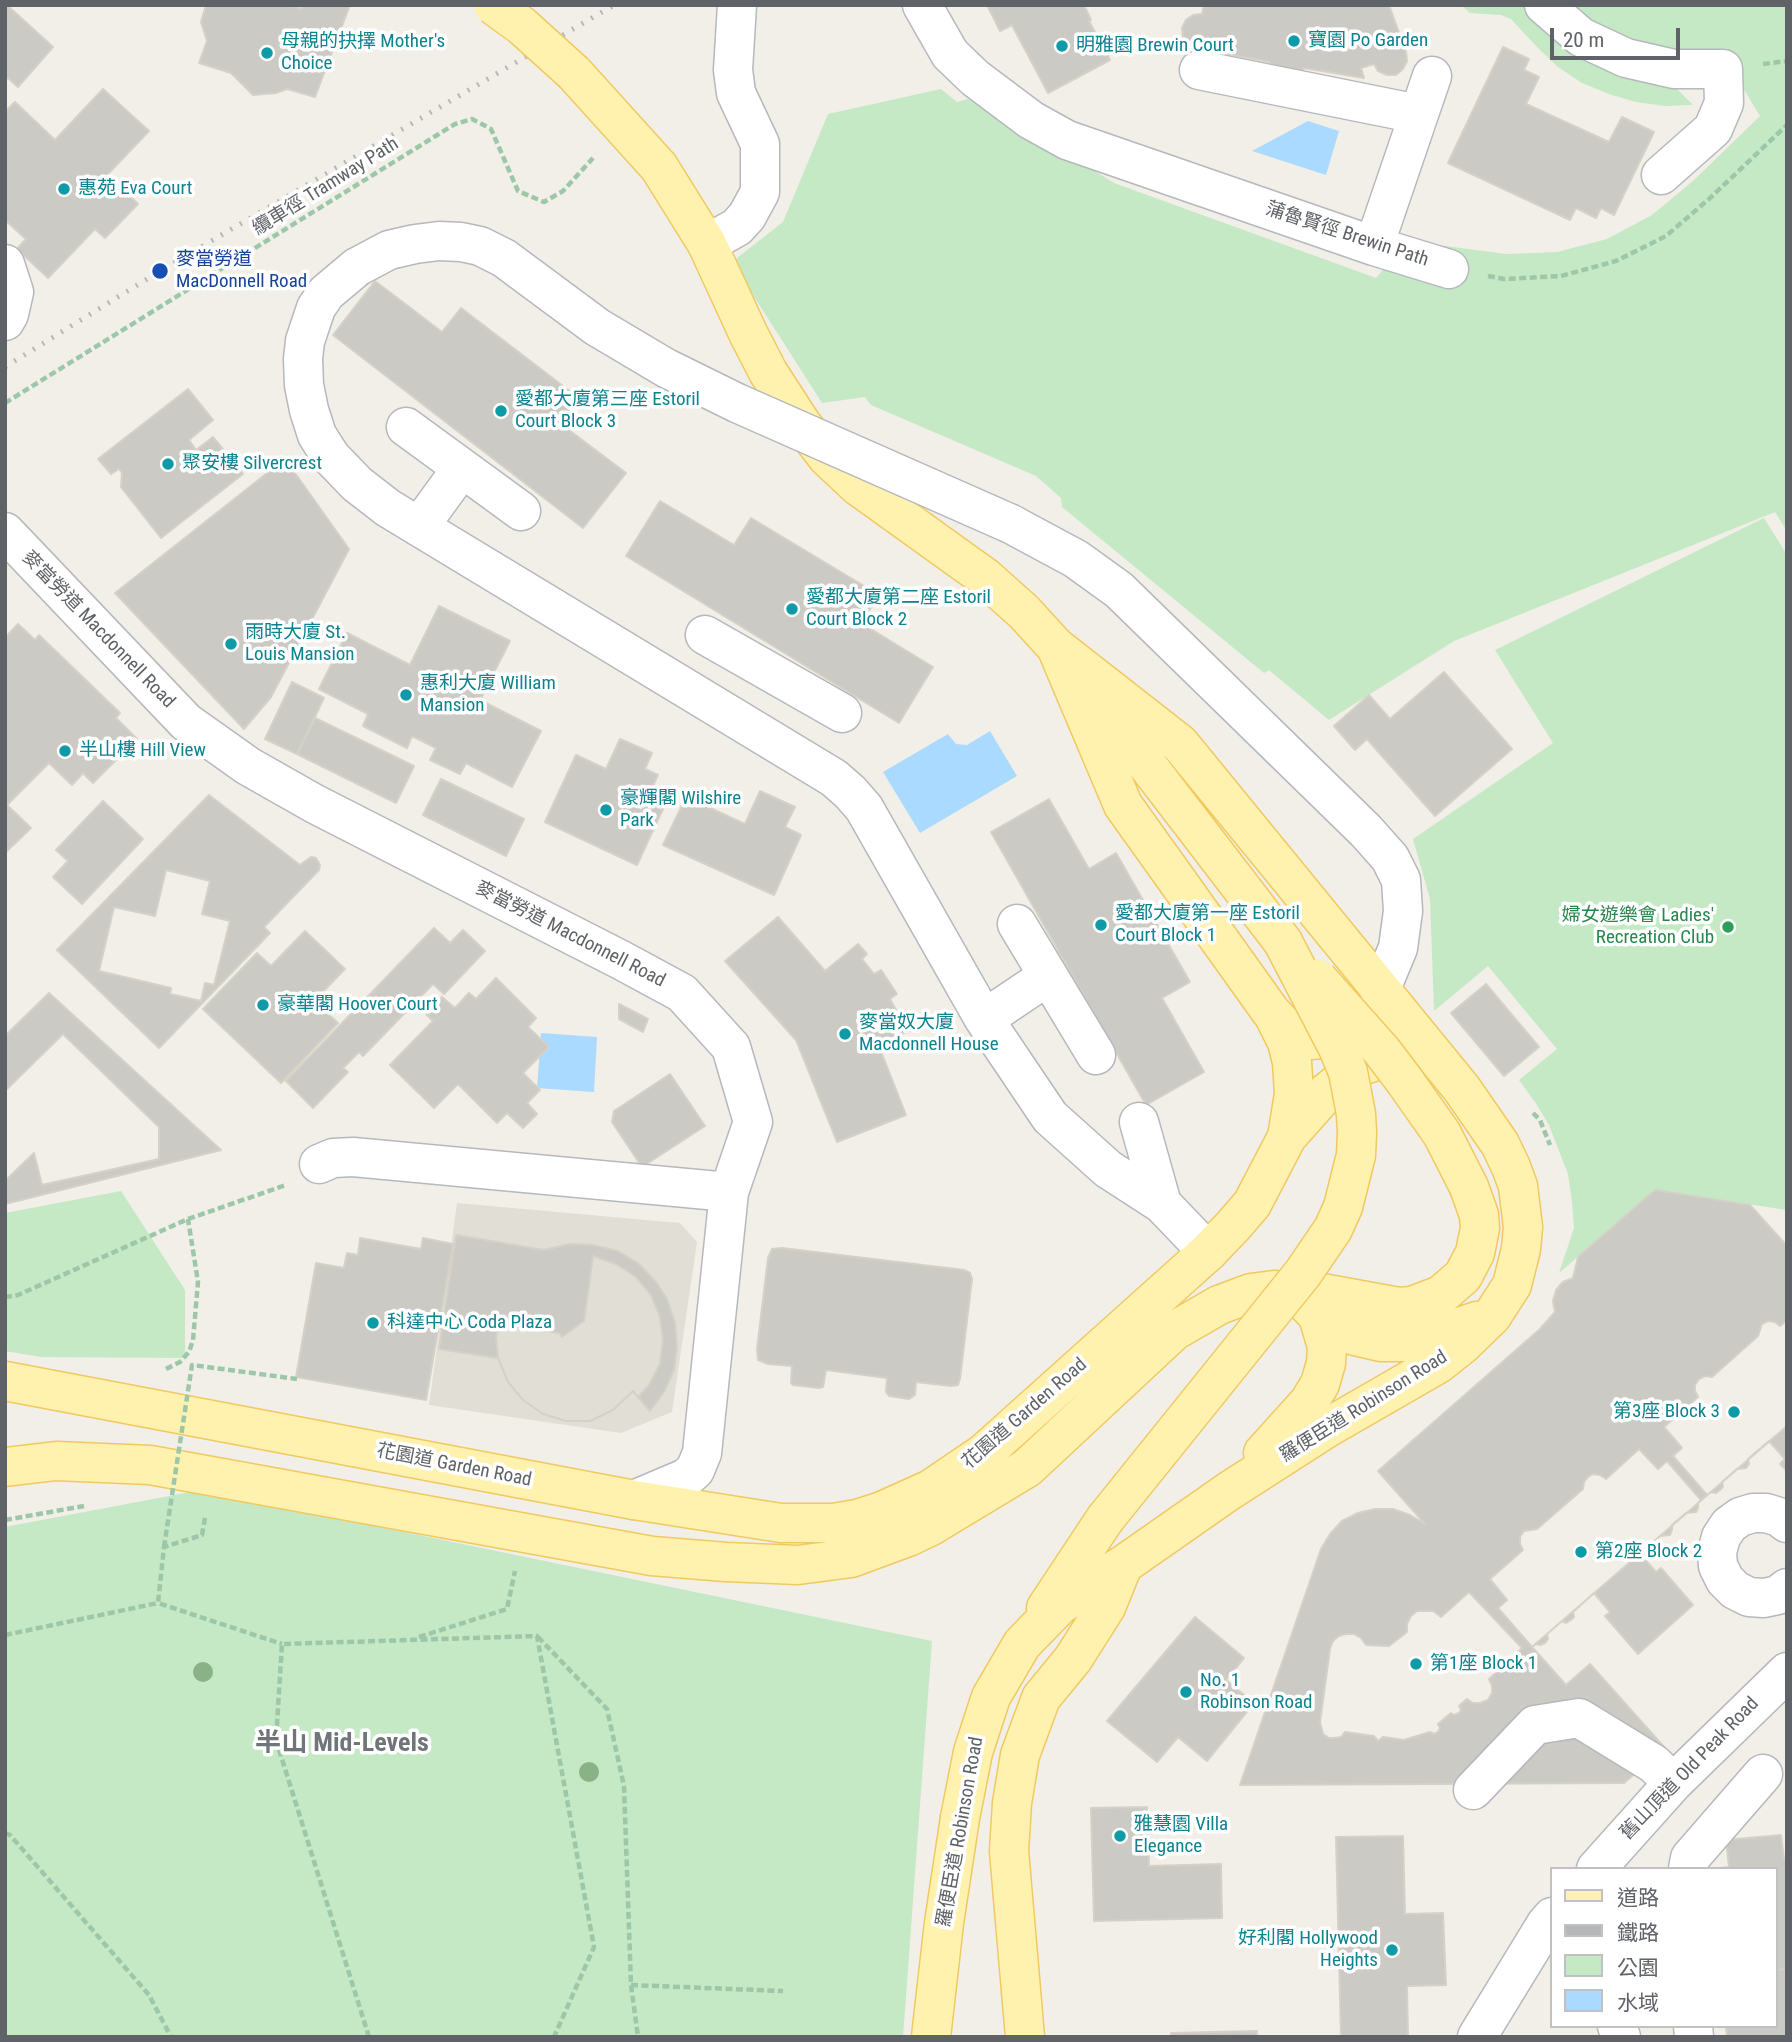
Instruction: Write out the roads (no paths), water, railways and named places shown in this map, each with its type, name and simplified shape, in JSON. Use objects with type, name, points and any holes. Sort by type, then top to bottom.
[{"type":"main road","points":[[494,5],[522,26],[574,73],[659,167],[707,244],[768,372],[827,457],[858,486],[986,578],[1024,612],[1056,647],[1283,942],[1382,1051],[1442,1135],[1469,1186],[1479,1215],[1480,1228],[1475,1253],[1463,1276],[1441,1295],[1399,1307],[1322,1293],[1270,1292]]},
{"type":"main road","points":[[1056,647],[1180,744],[1487,1123],[1500,1144],[1518,1186],[1523,1227],[1520,1259],[1512,1286],[1492,1316],[1424,1339],[1381,1342],[1355,1336],[1318,1316],[1305,1302],[1270,1292]]},
{"type":"main road","points":[[1056,647],[1123,805],[1271,1012],[1287,1042],[1292,1062],[1294,1094],[1287,1137]]},
{"type":"main road","points":[[1022,1644],[1105,1519],[1315,1258],[1333,1230],[1346,1198],[1356,1155],[1357,1133],[1348,1072],[1283,942]]},
{"type":"main road","points":[[1271,1012],[1300,1038],[1324,1039],[1350,1023],[1380,991]]},
{"type":"main road","name":"花園道 Garden Road","points":[[5,1381],[634,1500],[781,1523],[834,1523],[857,1519],[931,1489],[984,1452],[1208,1252],[1252,1203],[1287,1137],[1327,1092],[1358,1067],[1399,1054],[1434,1057]]},
{"type":"main road","name":"花園道 Garden Road","points":[[5,1467],[56,1461],[150,1465],[652,1556],[775,1565],[824,1563],[851,1558],[908,1537],[1027,1468],[1174,1331],[1219,1305],[1270,1292]]},
{"type":"main road","name":"羅便臣道 Robinson Road","points":[[1229,1492],[1309,1402],[1320,1384],[1327,1347],[1318,1316]]},
{"type":"main road","name":"羅便臣道 Robinson Road","points":[[931,2037],[944,1923],[973,1752],[990,1697],[1022,1644],[1060,1605],[1327,1428],[1438,1364],[1492,1316]]},
{"type":"main road","points":[[1025,2037],[1009,1851],[1012,1803],[1020,1755],[1041,1698],[1073,1660],[1106,1607],[1123,1565]]},
{"type":"street","points":[[707,244],[737,227],[747,216],[760,192],[760,144],[736,93],[734,81],[737,5]]},
{"type":"street","name":"蒲魯賢徑 Brewin Path","points":[[922,5],[950,54],[975,78],[1031,120],[1067,140],[1374,246],[1449,269]]},
{"type":"street","points":[[1544,5],[1581,37],[1626,58],[1674,69],[1723,69],[1724,103],[1713,129],[1661,175]]},
{"type":"street","points":[[1199,70],[1418,114]]},
{"type":"street","points":[[1374,246],[1432,76]]},
{"type":"street","points":[[1208,1252],[1162,1204],[1108,1169],[1050,1117],[984,1019],[864,808],[850,792],[834,778],[388,508],[357,484],[331,457],[317,435],[304,385],[303,359],[310,323],[316,308],[341,278],[390,250],[415,244],[461,242],[480,246],[504,258],[597,327],[666,368],[737,403],[1011,524],[1076,559],[1119,590],[1366,831],[1390,858],[1401,880],[1403,911],[1398,948],[1380,991]]},
{"type":"street","points":[[5,264],[14,292],[5,321]]},
{"type":"street","points":[[406,427],[521,511]]},
{"type":"street","points":[[419,527],[462,468]]},
{"type":"street","name":"麥當勞道 Macdonnell Road","points":[[5,532],[186,722],[248,766],[315,804],[682,993],[731,1046],[753,1122],[729,1192],[702,1453],[695,1470],[687,1478],[634,1500]]},
{"type":"street","points":[[705,635],[842,713]]},
{"type":"street","points":[[745,724],[773,674]]},
{"type":"street","points":[[1017,924],[1096,1055]]},
{"type":"street","points":[[984,1019],[1048,976]]},
{"type":"street","points":[[1139,1122],[1162,1204]]},
{"type":"street","points":[[319,1164],[333,1158],[353,1157],[729,1192]]},
{"type":"street","points":[[1787,1523],[1766,1513],[1740,1517],[1729,1525],[1721,1537],[1717,1552],[1718,1566],[1725,1580],[1735,1590],[1749,1597],[1764,1598],[1778,1595],[1787,1588]]},
{"type":"street","name":"舊山頂道 Old Peak Road","points":[[1597,1867],[1673,1783],[1787,1672]]},
{"type":"street","points":[[1473,1790],[1535,1725],[1579,1718],[1654,1765],[1673,1783]]},
{"type":"street","points":[[1688,1867],[1690,1858],[1763,1774]]},
{"type":"street","points":[[1477,2037],[1550,1925]]},
{"type":"water","points":[[1308,121],[1339,131],[1326,175],[1252,151]]},
{"type":"water","points":[[990,731],[1017,776],[920,833],[883,772],[948,734],[956,744],[967,745]]},
{"type":"water","points":[[541,1033],[597,1037],[594,1092],[537,1088]]},
{"type":"railway","points":[[5,367],[160,271],[614,5]]},
{"type":"place","name":"寶園 Po Garden","points":[[1294,41]]},
{"type":"place","name":"明雅園 Brewin Court","points":[[1062,46]]},
{"type":"place","name":"母親的抉擇 Mother's Choice","points":[[267,53]]},
{"type":"place","name":"惠苑 Eva Court","points":[[64,189]]},
{"type":"place","name":"麥當勞道 MacDonnell Road","points":[[160,271]]},
{"type":"place","name":"愛都大廈第三座 Estoril Court Block 3","points":[[501,411]]},
{"type":"place","name":"聚安樓 Silvercrest","points":[[168,464]]},
{"type":"place","name":"愛都大廈第二座 Estoril Court Block 2","points":[[792,609]]},
{"type":"place","name":"雨時大廈 St. Louis Mansion","points":[[231,644]]},
{"type":"place","name":"惠利大廈 William Mansion","points":[[406,695]]},
{"type":"place","name":"半山樓 Hill View","points":[[65,751]]},
{"type":"place","name":"豪輝閣 Wilshire Park","points":[[606,810]]},
{"type":"place","name":"愛都大廈第一座 Estoril Court Block 1","points":[[1101,925]]},
{"type":"place","name":"婦女遊樂會 Ladies' Recreation Club","points":[[1728,927]]},
{"type":"place","name":"豪華閣 Hoover Court","points":[[263,1005]]},
{"type":"place","name":"麥當奴大廈 Macdonnell House","points":[[845,1034]]},
{"type":"place","name":"科達中心 Coda Plaza","points":[[373,1323]]},
{"type":"place","name":"第3座 Block 3","points":[[1734,1412]]},
{"type":"place","name":"第2座 Block 2","points":[[1581,1552]]},
{"type":"place","name":"第1座 Block 1","points":[[1416,1664]]},
{"type":"place","name":"No. 1 Robinson Road","points":[[1186,1692]]},
{"type":"place","name":"雅慧園 Villa Elegance","points":[[1120,1836]]},
{"type":"place","name":"好利閣 Hollywood Heights","points":[[1392,1950]]},
{"type":"district","name":"半山 Mid-Levels","points":[[342,1744]]}]
